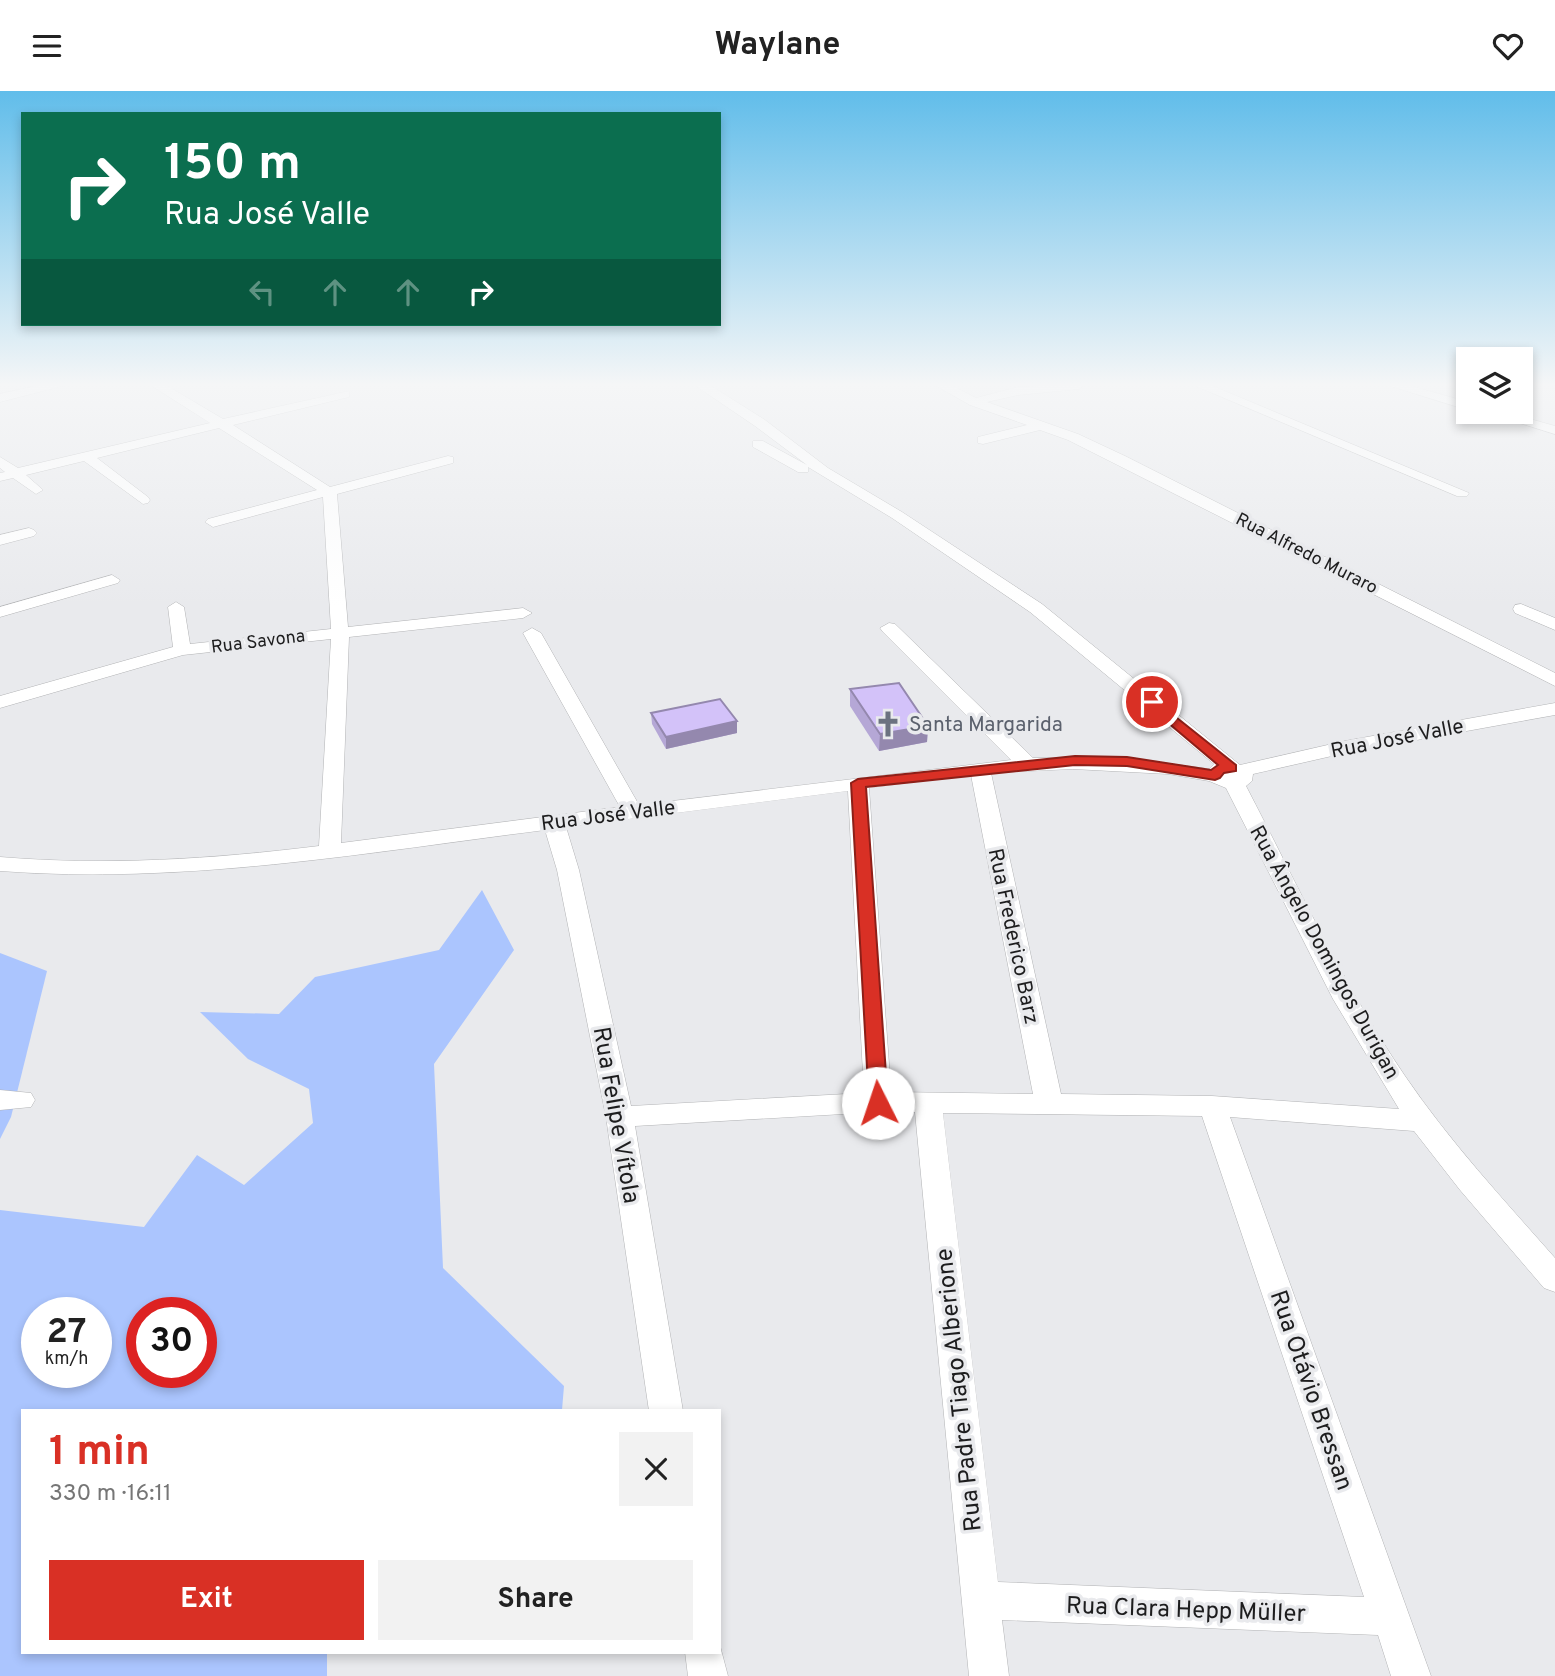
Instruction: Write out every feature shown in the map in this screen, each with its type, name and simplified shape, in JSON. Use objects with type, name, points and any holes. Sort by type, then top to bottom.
[{"type":"street","points":[[7,475],[78,458]]},
{"type":"street","points":[[89,458],[143,500]]},
{"type":"street","points":[[279,458],[330,493],[340,632],[330,851]]},
{"type":"street","points":[[782,458],[799,468],[823,471]]},
{"type":"street","name":"Rua Ângelo Domingos Durigan","points":[[806,458],[1036,608],[1230,775],[1357,1019],[1422,1121],[1555,1279]]},
{"type":"street","name":"Rua Alfredo Muraro","points":[[1118,458],[1555,680]]},
{"type":"street","points":[[1377,458],[1462,493]]},
{"type":"street","points":[[213,522],[448,460]]},
{"type":"street","points":[[0,461],[7,475],[36,490]]},
{"type":"street","points":[[0,540],[29,533]]},
{"type":"street","points":[[0,612],[112,580]]},
{"type":"street","points":[[176,607],[182,650]]},
{"type":"street","points":[[1521,609],[1555,625]]},
{"type":"street","name":"Rua Savona","points":[[0,702],[182,650],[340,632],[528,623],[633,812]]},
{"type":"street","points":[[889,628],[1028,765]]},
{"type":"street","name":"Rua José Valle","points":[[0,864],[54,870],[143,870],[330,851],[858,783],[1075,761],[1127,762],[1230,775],[1345,747],[1555,709]]},
{"type":"street","points":[[1535,712],[1555,725]]},
{"type":"street","name":"Rua Frederico Barz","points":[[980,769],[1049,1104]]},
{"type":"street","points":[[858,783],[878,1103]]},
{"type":"street","name":"Rua Felipe Vítola","points":[[554,822],[568,870],[620,1117],[666,1409]]},
{"type":"street","points":[[620,1117],[878,1103],[928,1103],[1212,1106],[1422,1121]]},
{"type":"street","name":"Rua Padre Tiago Alberione","points":[[928,1103],[989,1676]]},
{"type":"street","name":"Rua Otávio Bressan","points":[[1212,1106],[1411,1676]]},
{"type":"street","name":"Rua Clara Hepp Müller","points":[[980,1600],[1392,1617]]},
{"type":"street","points":[[704,1654],[708,1676]]},
{"type":"shaded area","points":[[482,890],[514,950],[434,1064],[443,1268],[564,1386],[562,1409],[21,1409],[21,1654],[327,1654],[327,1676],[0,1676],[0,1210],[144,1227],[197,1155],[244,1185],[313,1123],[309,1089],[248,1059],[200,1012],[279,1014],[315,977],[439,950]]},
{"type":"shaded area","points":[[0,953],[47,971],[11,1117],[0,1139]]},
{"type":"building","points":[[899,683],[928,726],[880,734],[850,689]]},
{"type":"building","points":[[720,699],[737,721],[666,737],[651,713]]},
{"type":"place","name":"Santa Margarida","points":[[888,724]]},
{"type":"route","points":[[878,1103],[858,783],[1075,761],[1127,762],[1215,775],[1219,769],[1231,768],[1152,702]]}]
